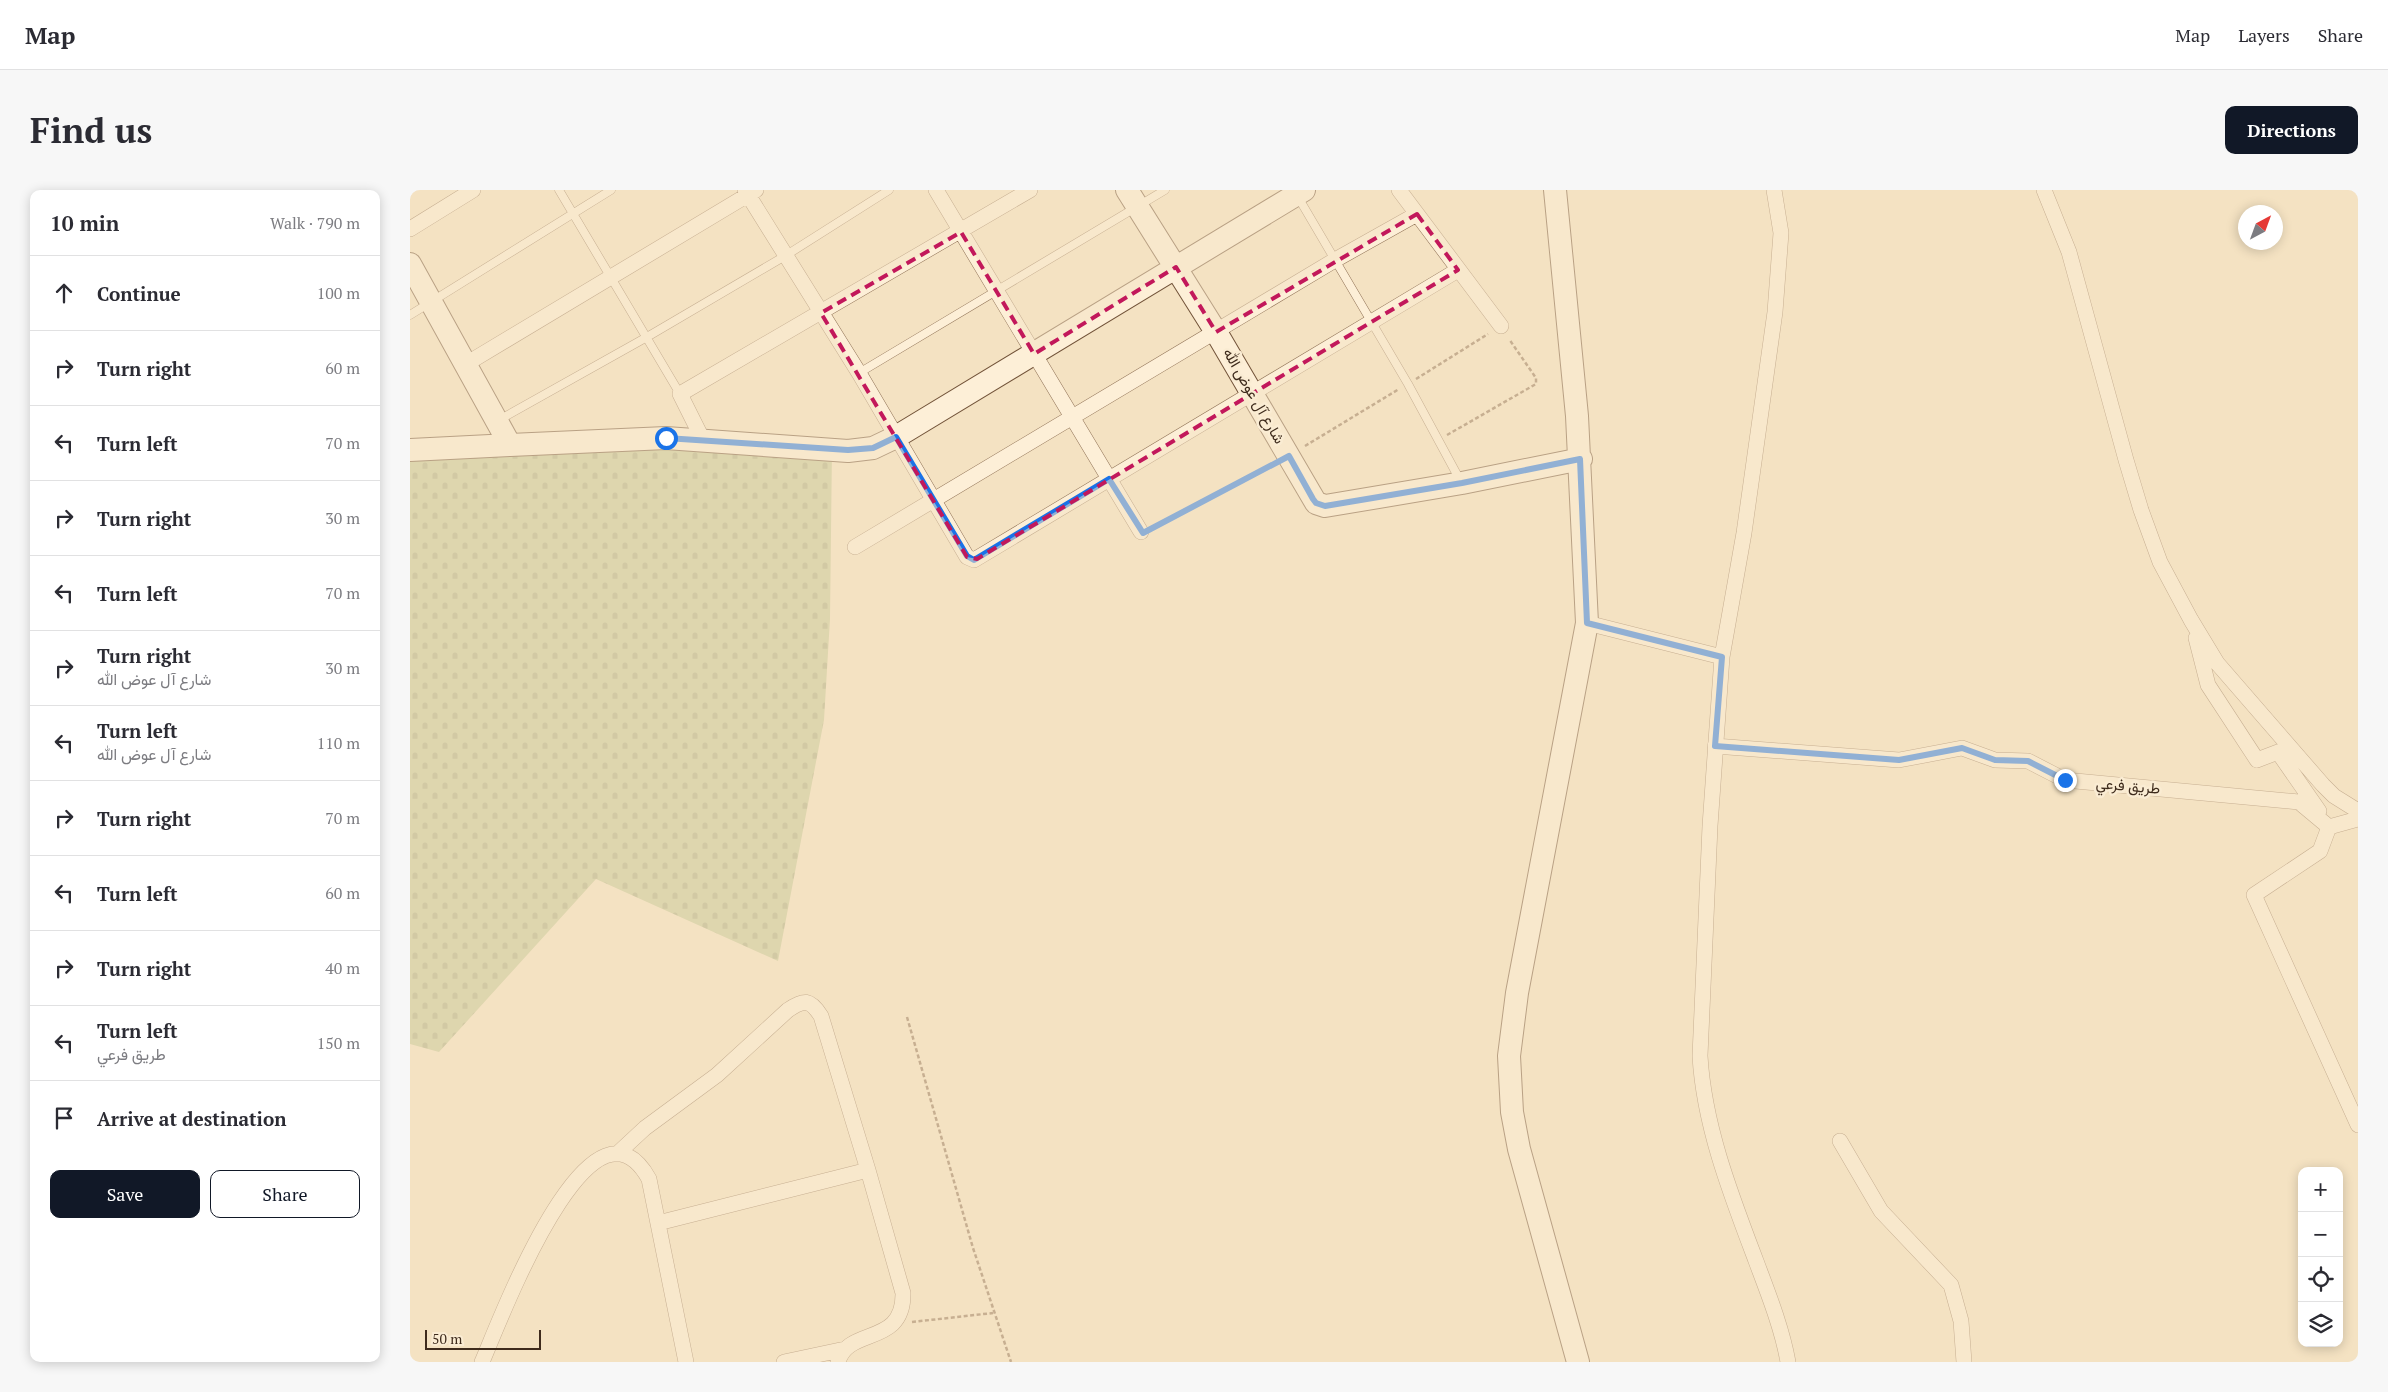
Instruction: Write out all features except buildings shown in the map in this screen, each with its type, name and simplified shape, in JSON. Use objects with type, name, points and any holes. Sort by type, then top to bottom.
[{"type":"street","points":[[410,229],[473,190]]},
{"type":"street","points":[[936,190],[1141,532]]},
{"type":"street","points":[[704,442],[680,394],[961,232],[1030,190]]},
{"type":"street","points":[[1399,190],[1500,326]]},
{"type":"street","points":[[1555,190],[1572,348],[1580,459],[1587,623],[1517,993],[1511,1030],[1509,1074],[1512,1112],[1519,1149],[1578,1362]]},
{"type":"street","points":[[1774,190],[1781,233],[1774,312],[1745,523],[1722,657],[1710,826],[1701,1072],[1712,1130],[1778,1325],[1788,1362]]},
{"type":"street","points":[[2044,190],[2072,260],[2140,510],[2160,562],[2191,620],[2217,663],[2323,785],[2334,796],[2358,811]]},
{"type":"street","points":[[410,450],[666,438],[848,450],[873,448],[896,437],[1034,354],[1298,191]]},
{"type":"street","points":[[466,364],[750,192],[785,256],[859,373],[967,556],[976,560],[1252,392],[1371,324],[1458,270]]},
{"type":"street","name":"شارع آل عوض الله","points":[[1132,198],[1216,332],[1316,503],[1325,506],[1462,483],[1580,459]]},
{"type":"street","points":[[855,548],[1335,260],[1417,214]]},
{"type":"street","points":[[410,264],[510,445]]},
{"type":"street","points":[[2191,620],[2208,685],[2257,760],[2278,752],[2329,827]]},
{"type":"street","points":[[1587,623],[1722,657]]},
{"type":"street","name":"طريق فرعي","points":[[1715,746],[1899,760],[1962,748],[1995,760],[2028,761],[2065,780],[2299,802],[2329,827]]},
{"type":"street","points":[[2329,827],[2358,819]]},
{"type":"street","points":[[2329,827],[2320,851],[2254,895],[2358,1125]]},
{"type":"street","points":[[617,1154],[645,1128],[717,1075],[788,1010],[798,1003],[807,1002],[814,1006],[821,1016],[868,1170],[902,1293],[901,1312],[893,1324],[842,1356],[784,1362]]},
{"type":"street","points":[[1840,1141],[1881,1211],[1951,1285],[1961,1321],[1964,1362]]},
{"type":"street","points":[[482,1362],[535,1244],[553,1211],[588,1168],[606,1156],[617,1154],[626,1156],[643,1169],[649,1179],[686,1362]]},
{"type":"street","points":[[658,1223],[868,1170]]},
{"type":"lane","points":[[559,190],[680,394]]},
{"type":"lane","points":[[410,315],[611,190]]},
{"type":"lane","points":[[497,420],[647,337],[785,256],[889,190]]},
{"type":"lane","points":[[859,373],[996,290],[1132,198],[1165,190]]},
{"type":"lane","points":[[1298,191],[1335,260],[1408,384],[1462,483]]},
{"type":"path","points":[[1141,532],[1146,532],[1289,456],[1500,326],[1536,378],[1537,383],[1439,440]]},
{"type":"path","points":[[907,1017],[933,1114],[993,1313],[1010,1362]]},
{"type":"path","points":[[893,1324],[993,1313]]},
{"type":"highlighted area","points":[[1417,214],[1458,270],[1252,392],[977,559],[967,557],[821,313],[961,232],[1034,354],[1176,267],[1216,332]]},
{"type":"green space","points":[[832,448],[830,619],[824,720],[778,961],[596,879],[439,1052],[410,1044],[410,452],[447,449]]},
{"type":"route","points":[[666,438],[817,449],[863,450],[882,445],[896,437],[967,556],[974,560],[1109,479],[1143,533],[1289,456],[1313,499],[1316,503],[1325,506],[1462,483],[1580,459],[1587,623],[1722,657],[1715,746],[1899,760],[1962,748],[1995,760],[2028,761],[2065,780]]}]
